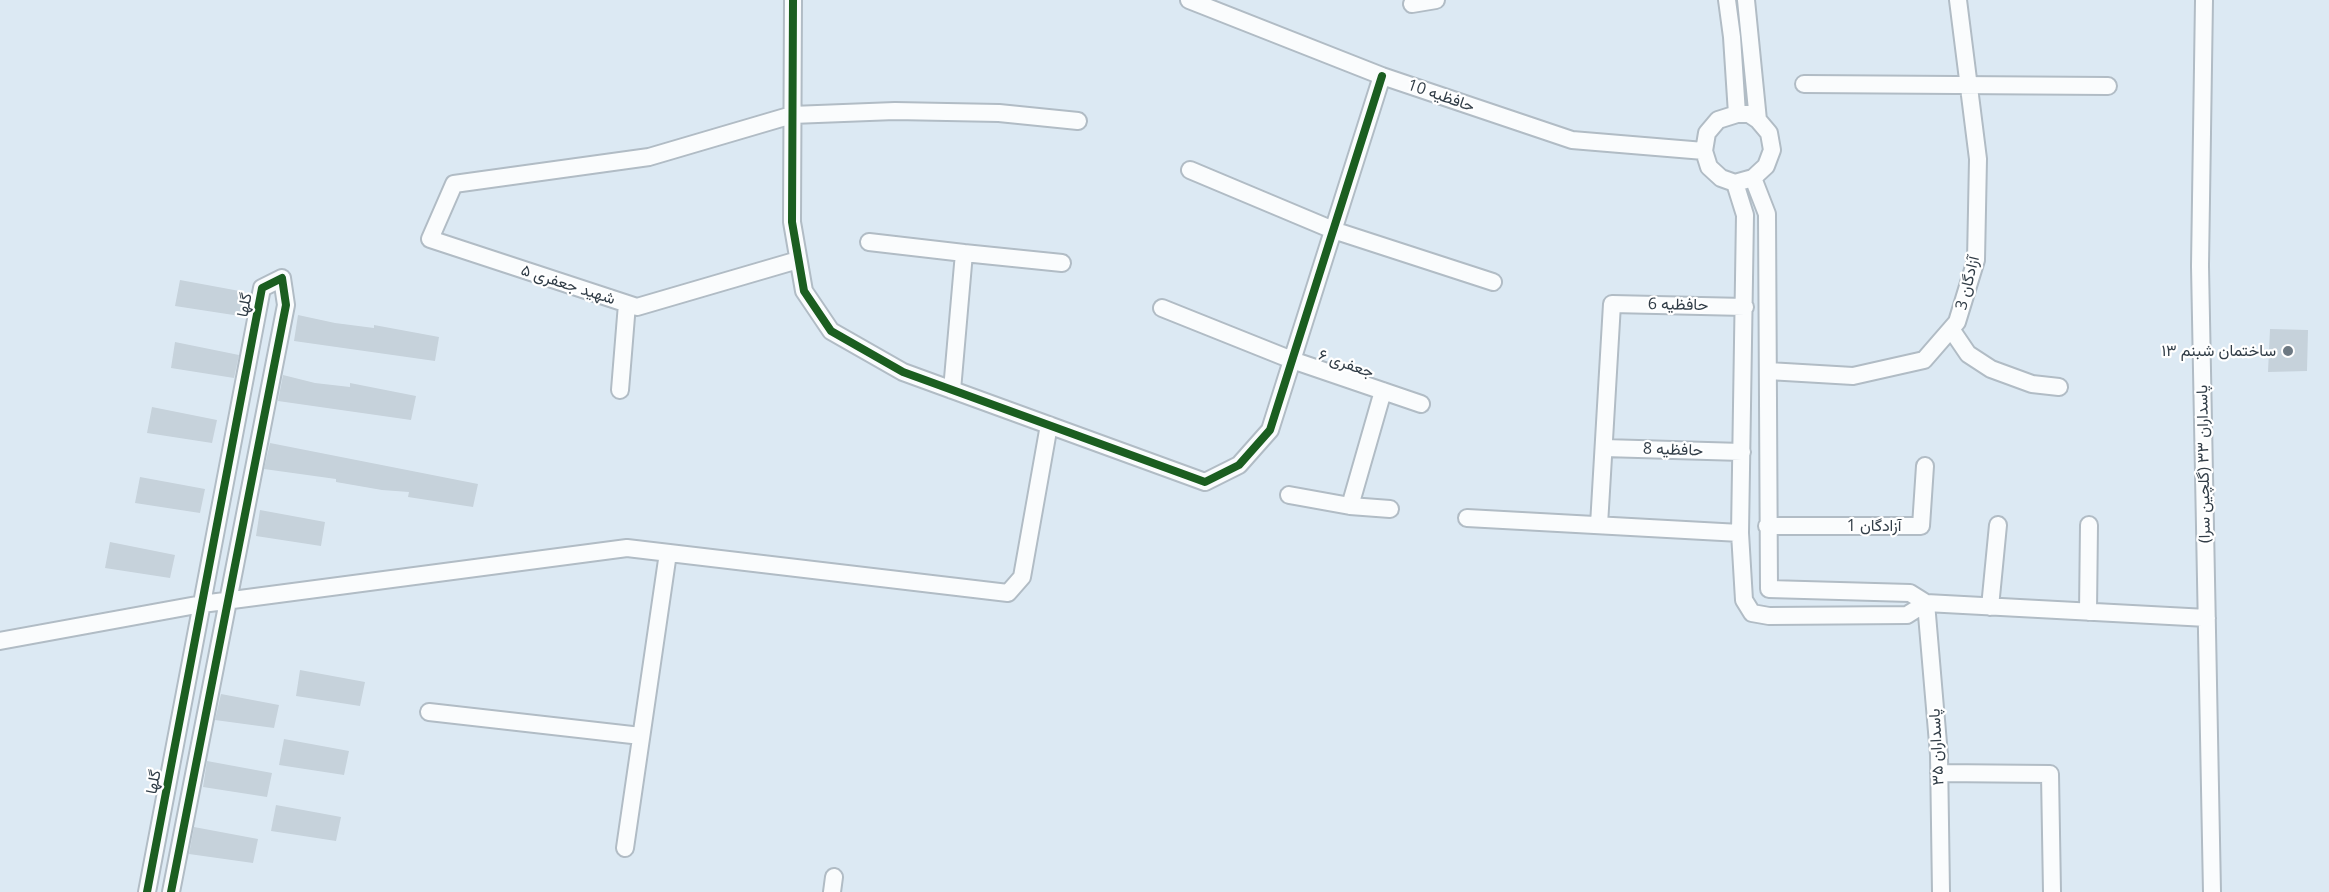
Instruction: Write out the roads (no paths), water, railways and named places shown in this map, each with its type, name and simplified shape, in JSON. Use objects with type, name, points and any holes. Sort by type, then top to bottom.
[{"type":"street","points":[[793,0],[792,222],[804,291],[831,331],[903,372],[1205,482],[1239,465],[1270,430],[1382,76]]},
{"type":"street","name":"حافظیه 10","points":[[1189,0],[1382,76],[1572,140],[1704,151]]},
{"type":"street","points":[[1412,4],[1436,0]]},
{"type":"street","points":[[1727,0],[1737,114]]},
{"type":"street","points":[[1746,0],[1758,120]]},
{"type":"street","name":"آزادگان 3","points":[[1768,371],[1853,376],[1924,360],[1958,322],[1976,260],[1978,159],[1958,0]]},
{"type":"street","name":"پاسداران ۳۳ (گلچین سرا)","points":[[2204,0],[2200,266],[2212,892]]},
{"type":"street","points":[[1803,84],[2108,86]]},
{"type":"street","points":[[792,115],[894,111],[987,112],[1078,121]]},
{"type":"street","points":[[1737,114],[1749,114],[1758,120],[1769,133],[1772,150],[1766,166],[1753,178],[1735,183],[1721,178],[1709,167],[1704,151],[1707,133],[1718,120],[1737,114]]},
{"type":"street","name":"شهید جعفری ۵","points":[[792,115],[650,156],[564,170],[489,177],[454,184],[430,239],[637,307],[798,260]]},
{"type":"street","points":[[1190,170],[1333,230],[1493,282]]},
{"type":"street","points":[[1753,178],[1767,214],[1769,589],[1910,592],[1926,603],[2207,618]]},
{"type":"street","points":[[1735,183],[1745,216],[1740,533],[1744,600],[1752,613],[1769,616],[1907,615],[1926,603]]},
{"type":"street","points":[[869,242],[1062,263]]},
{"type":"street","points":[[952,390],[964,253]]},
{"type":"street","name":"گلها","points":[[147,892],[262,288],[282,278],[286,304],[171,892]]},
{"type":"street","points":[[620,390],[627,304]]},
{"type":"street","name":"حافظیه 6","points":[[1604,448],[1612,304],[1744,307]]},
{"type":"street","name":"جعفری ۶","points":[[1162,308],[1292,360],[1421,404]]},
{"type":"street","points":[[1951,329],[1968,354],[1990,369],[2032,384],[2059,387]]},
{"type":"street","points":[[1350,506],[1383,391]]},
{"type":"street","points":[[0,641],[202,604],[627,548],[1008,594],[1022,577],[1049,425]]},
{"type":"street","points":[[1599,525],[1604,448]]},
{"type":"street","name":"حافظیه 8","points":[[1604,448],[1742,452]]},
{"type":"street","name":"آزادگان 1","points":[[1767,526],[1921,526],[1925,466]]},
{"type":"street","points":[[1289,495],[1350,506],[1390,509]]},
{"type":"street","points":[[1467,518],[1740,533]]},
{"type":"street","points":[[1990,607],[1998,525]]},
{"type":"street","points":[[2088,612],[2089,525]]},
{"type":"street","points":[[625,848],[668,553]]},
{"type":"street","name":"پاسداران ۳۵","points":[[1926,603],[1939,773],[1941,892]]},
{"type":"street","points":[[429,712],[641,736]]},
{"type":"street","points":[[1939,773],[2050,774],[2052,892]]},
{"type":"place","name":"ساختمان شبنم ۱۳","points":[[2288,351]]}]
